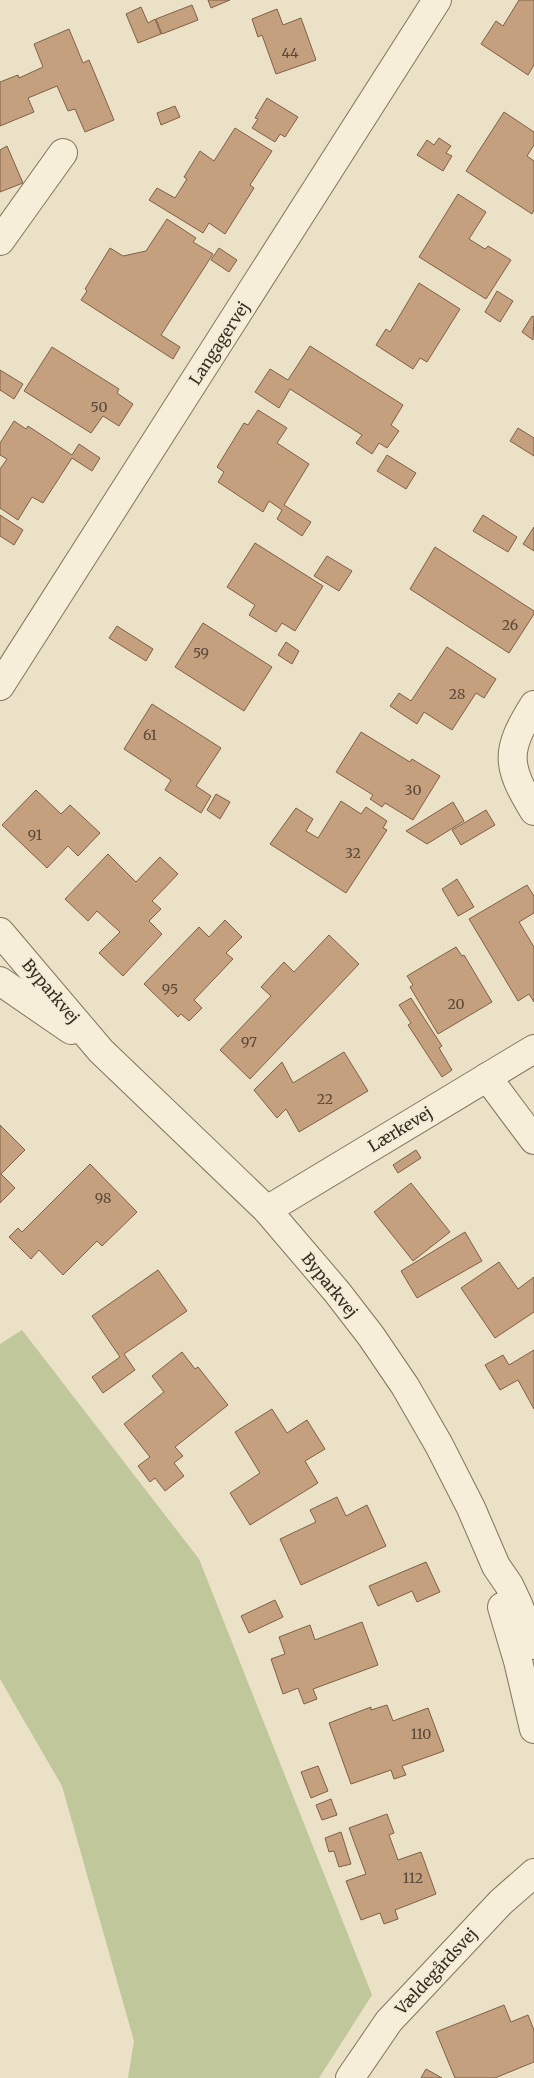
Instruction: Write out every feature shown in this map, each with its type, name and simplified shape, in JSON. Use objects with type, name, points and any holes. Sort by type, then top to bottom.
[{"type":"street","name":"Langagervej","points":[[0,686],[429,3]]},
{"type":"street","points":[[0,241],[62,153]]},
{"type":"street","points":[[534,705],[518,730],[513,746],[513,766],[518,786],[534,812]]},
{"type":"street","name":"Byparkvej","points":[[0,932],[101,1051],[267,1210],[337,1292],[371,1336],[405,1386],[447,1461],[471,1508],[496,1566],[509,1585],[518,1604],[534,1645]]},
{"type":"street","name":"Byparkvej","points":[[0,981],[101,1051]]},
{"type":"street","name":"Lærkevej","points":[[267,1210],[534,1049]]},
{"type":"street","points":[[487,1077],[534,1140]]},
{"type":"street","name":"Byparkvej","points":[[496,1566],[499,1597],[518,1662],[534,1729]]},
{"type":"street","name":"Vældegårdsvej","points":[[350,2078],[389,2021],[501,1902],[534,1873]]},
{"type":"green space","points":[[22,1330],[199,1559],[372,1995],[319,2078],[128,2078],[134,2041],[62,1786],[0,1679],[0,1344]]},
{"type":"building","points":[[208,0],[230,0],[211,8]]},
{"type":"building","points":[[519,0],[534,0],[534,65],[528,75],[481,44],[496,21],[503,26]]},
{"type":"building","points":[[192,5],[198,20],[162,34],[156,19]]},
{"type":"building","points":[[141,7],[148,23],[155,19],[161,34],[138,43],[126,14]]},
{"type":"building","points":[[277,9],[283,25],[301,18],[316,60],[276,74],[262,35],[258,37],[252,19]]},
{"type":"building","points":[[69,29],[83,63],[89,60],[114,120],[85,132],[75,109],[68,111],[57,86],[28,98],[34,112],[0,126],[0,82],[18,75],[19,78],[43,67],[34,44]]},
{"type":"building","points":[[267,98],[298,117],[285,137],[280,134],[275,142],[252,128],[258,119],[255,118]]},
{"type":"building","points":[[175,106],[180,117],[161,125],[157,113]]},
{"type":"building","points":[[504,112],[534,132],[534,145],[527,156],[534,161],[534,210],[532,214],[466,171]]},
{"type":"building","points":[[235,128],[272,151],[250,185],[254,188],[225,234],[209,223],[203,233],[149,200],[157,188],[175,198],[187,179],[184,177],[200,151],[214,161]]},
{"type":"building","points":[[439,138],[451,146],[446,153],[452,156],[443,171],[417,155],[427,140],[434,145]]},
{"type":"building","points":[[7,146],[23,183],[0,192],[0,150]]},
{"type":"building","points":[[458,194],[486,212],[469,239],[485,249],[488,246],[511,260],[486,299],[419,257]]},
{"type":"building","points":[[167,219],[196,238],[193,242],[213,254],[161,335],[180,347],[173,359],[81,300],[87,291],[85,289],[110,248],[123,256],[146,251]]},
{"type":"building","points":[[219,248],[237,260],[229,272],[211,260]]},
{"type":"building","points":[[419,283],[460,309],[427,362],[420,358],[413,369],[376,345],[386,329],[390,332]]},
{"type":"building","points":[[497,291],[513,301],[500,322],[485,312]]},
{"type":"building","points":[[532,316],[534,317],[533,340],[522,332]]},
{"type":"building","points":[[310,346],[403,405],[391,425],[399,431],[387,448],[379,443],[372,454],[356,443],[362,435],[290,389],[279,408],[255,392],[270,369],[288,380]]},
{"type":"building","points":[[52,347],[119,389],[117,393],[133,404],[119,426],[103,416],[91,433],[24,391]]},
{"type":"building","points":[[0,370],[23,384],[14,399],[0,390]]},
{"type":"building","points":[[258,410],[287,428],[277,443],[309,464],[284,505],[311,522],[302,536],[277,519],[282,510],[269,501],[263,512],[218,482],[224,472],[217,467],[244,423],[248,425]]},
{"type":"building","points":[[14,421],[26,429],[28,426],[72,455],[79,444],[100,458],[92,471],[72,458],[43,503],[32,497],[18,520],[0,508],[0,469],[7,459],[0,455],[0,443]]},
{"type":"building","points":[[518,428],[534,438],[534,456],[510,441]]},
{"type":"building","points":[[387,455],[416,473],[406,489],[377,471]]},
{"type":"building","points":[[0,515],[23,530],[14,545],[0,536]]},
{"type":"building","points":[[483,515],[517,537],[508,552],[473,531]]},
{"type":"building","points":[[534,527],[534,551],[523,544]]},
{"type":"building","points":[[255,543],[323,586],[295,631],[282,623],[276,632],[249,615],[255,605],[227,587]]},
{"type":"building","points":[[435,547],[534,611],[534,614],[509,653],[410,589]]},
{"type":"building","points":[[327,556],[352,571],[339,591],[314,576]]},
{"type":"building","points":[[203,623],[272,667],[244,711],[175,667]]},
{"type":"building","points":[[117,626],[153,649],[146,661],[109,638]]},
{"type":"building","points":[[286,642],[299,651],[292,664],[278,655]]},
{"type":"building","points":[[447,647],[496,679],[484,698],[476,693],[452,730],[424,712],[417,724],[390,706],[399,693],[411,701]]},
{"type":"building","points":[[152,704],[221,748],[196,786],[211,796],[201,813],[165,790],[171,780],[124,749]]},
{"type":"building","points":[[361,732],[410,762],[412,759],[440,776],[413,820],[385,803],[382,807],[370,799],[373,795],[336,772]]},
{"type":"building","points":[[36,790],[61,814],[70,805],[100,833],[78,856],[68,846],[47,868],[2,825]]},
{"type":"building","points":[[216,794],[230,802],[220,819],[207,810]]},
{"type":"building","points":[[341,801],[361,814],[366,807],[387,821],[383,828],[387,830],[346,893],[270,844],[296,808],[313,819],[306,831],[318,838]]},
{"type":"building","points":[[453,802],[464,821],[427,844],[406,831]]},
{"type":"building","points":[[486,810],[495,825],[461,845],[452,830]]},
{"type":"building","points":[[108,854],[136,882],[160,857],[178,874],[152,901],[161,909],[149,921],[162,934],[123,976],[99,953],[120,932],[97,911],[88,921],[65,899]]},
{"type":"building","points":[[457,879],[474,907],[458,916],[442,889]]},
{"type":"building","points":[[527,885],[534,896],[534,913],[519,922],[534,947],[534,1002],[529,994],[518,1001],[469,919]]},
{"type":"building","points":[[225,920],[242,937],[226,953],[233,959],[194,1000],[202,1008],[189,1021],[181,1014],[178,1017],[144,984],[199,927],[209,937]]},
{"type":"building","points":[[329,935],[359,964],[250,1079],[220,1050],[271,996],[261,987],[284,962],[294,972]]},
{"type":"building","points":[[456,947],[462,956],[464,955],[492,1002],[438,1034],[410,987],[413,985],[407,976]]},
{"type":"building","points":[[411,998],[442,1046],[439,1048],[452,1070],[442,1077],[408,1025],[411,1023],[399,1005]]},
{"type":"building","points":[[344,1052],[368,1091],[299,1132],[286,1109],[277,1118],[254,1090],[282,1062],[293,1083]]},
{"type":"building","points":[[0,1125],[25,1150],[1,1174],[15,1188],[0,1203]]},
{"type":"building","points":[[416,1150],[421,1158],[398,1173],[393,1165]]},
{"type":"building","points":[[90,1164],[137,1212],[102,1246],[97,1241],[63,1275],[39,1250],[31,1259],[9,1237],[18,1228],[22,1232]]},
{"type":"building","points":[[411,1183],[450,1232],[413,1261],[374,1212]]},
{"type":"building","points":[[465,1232],[482,1261],[417,1298],[401,1271]]},
{"type":"building","points":[[499,1262],[518,1289],[534,1277],[534,1312],[495,1338],[461,1288]]},
{"type":"building","points":[[158,1270],[187,1311],[124,1354],[135,1370],[103,1393],[92,1377],[120,1357],[92,1316]]},
{"type":"building","points":[[534,1350],[534,1409],[518,1380],[500,1390],[485,1365],[503,1355],[509,1365]]},
{"type":"building","points":[[182,1352],[195,1369],[198,1367],[228,1405],[175,1447],[183,1456],[174,1463],[184,1476],[165,1491],[155,1478],[150,1482],[138,1466],[150,1457],[124,1424],[164,1392],[152,1376]]},
{"type":"building","points":[[272,1409],[287,1433],[307,1420],[325,1449],[305,1461],[318,1483],[250,1525],[230,1493],[260,1473],[235,1432]]},
{"type":"building","points":[[337,1497],[346,1516],[367,1505],[386,1546],[301,1585],[280,1539],[316,1522],[310,1510]]},
{"type":"building","points":[[426,1562],[440,1592],[417,1602],[412,1591],[378,1606],[369,1586]]},
{"type":"building","points":[[275,1600],[283,1617],[249,1633],[241,1616]]},
{"type":"building","points":[[362,1622],[378,1665],[313,1689],[317,1699],[304,1704],[298,1688],[283,1694],[271,1659],[285,1654],[279,1637],[310,1625],[315,1640]]},
{"type":"building","points":[[387,1705],[393,1721],[428,1708],[444,1751],[402,1766],[406,1775],[394,1779],[391,1770],[351,1784],[329,1723],[371,1707],[371,1710]]},
{"type":"building","points":[[318,1766],[328,1791],[311,1798],[301,1772]]},
{"type":"building","points":[[331,1799],[337,1815],[322,1820],[316,1805]]},
{"type":"building","points":[[387,1814],[394,1833],[389,1835],[398,1860],[421,1852],[436,1894],[395,1910],[398,1919],[384,1924],[380,1913],[361,1920],[346,1881],[366,1874],[349,1828]]},
{"type":"building","points":[[341,1832],[351,1864],[339,1867],[334,1851],[329,1852],[325,1838]]},
{"type":"building","points":[[504,2005],[511,2022],[528,2015],[534,2030],[534,2062],[495,2078],[455,2078],[436,2032]]},
{"type":"building","points":[[426,2069],[442,2078],[421,2078]]}]
